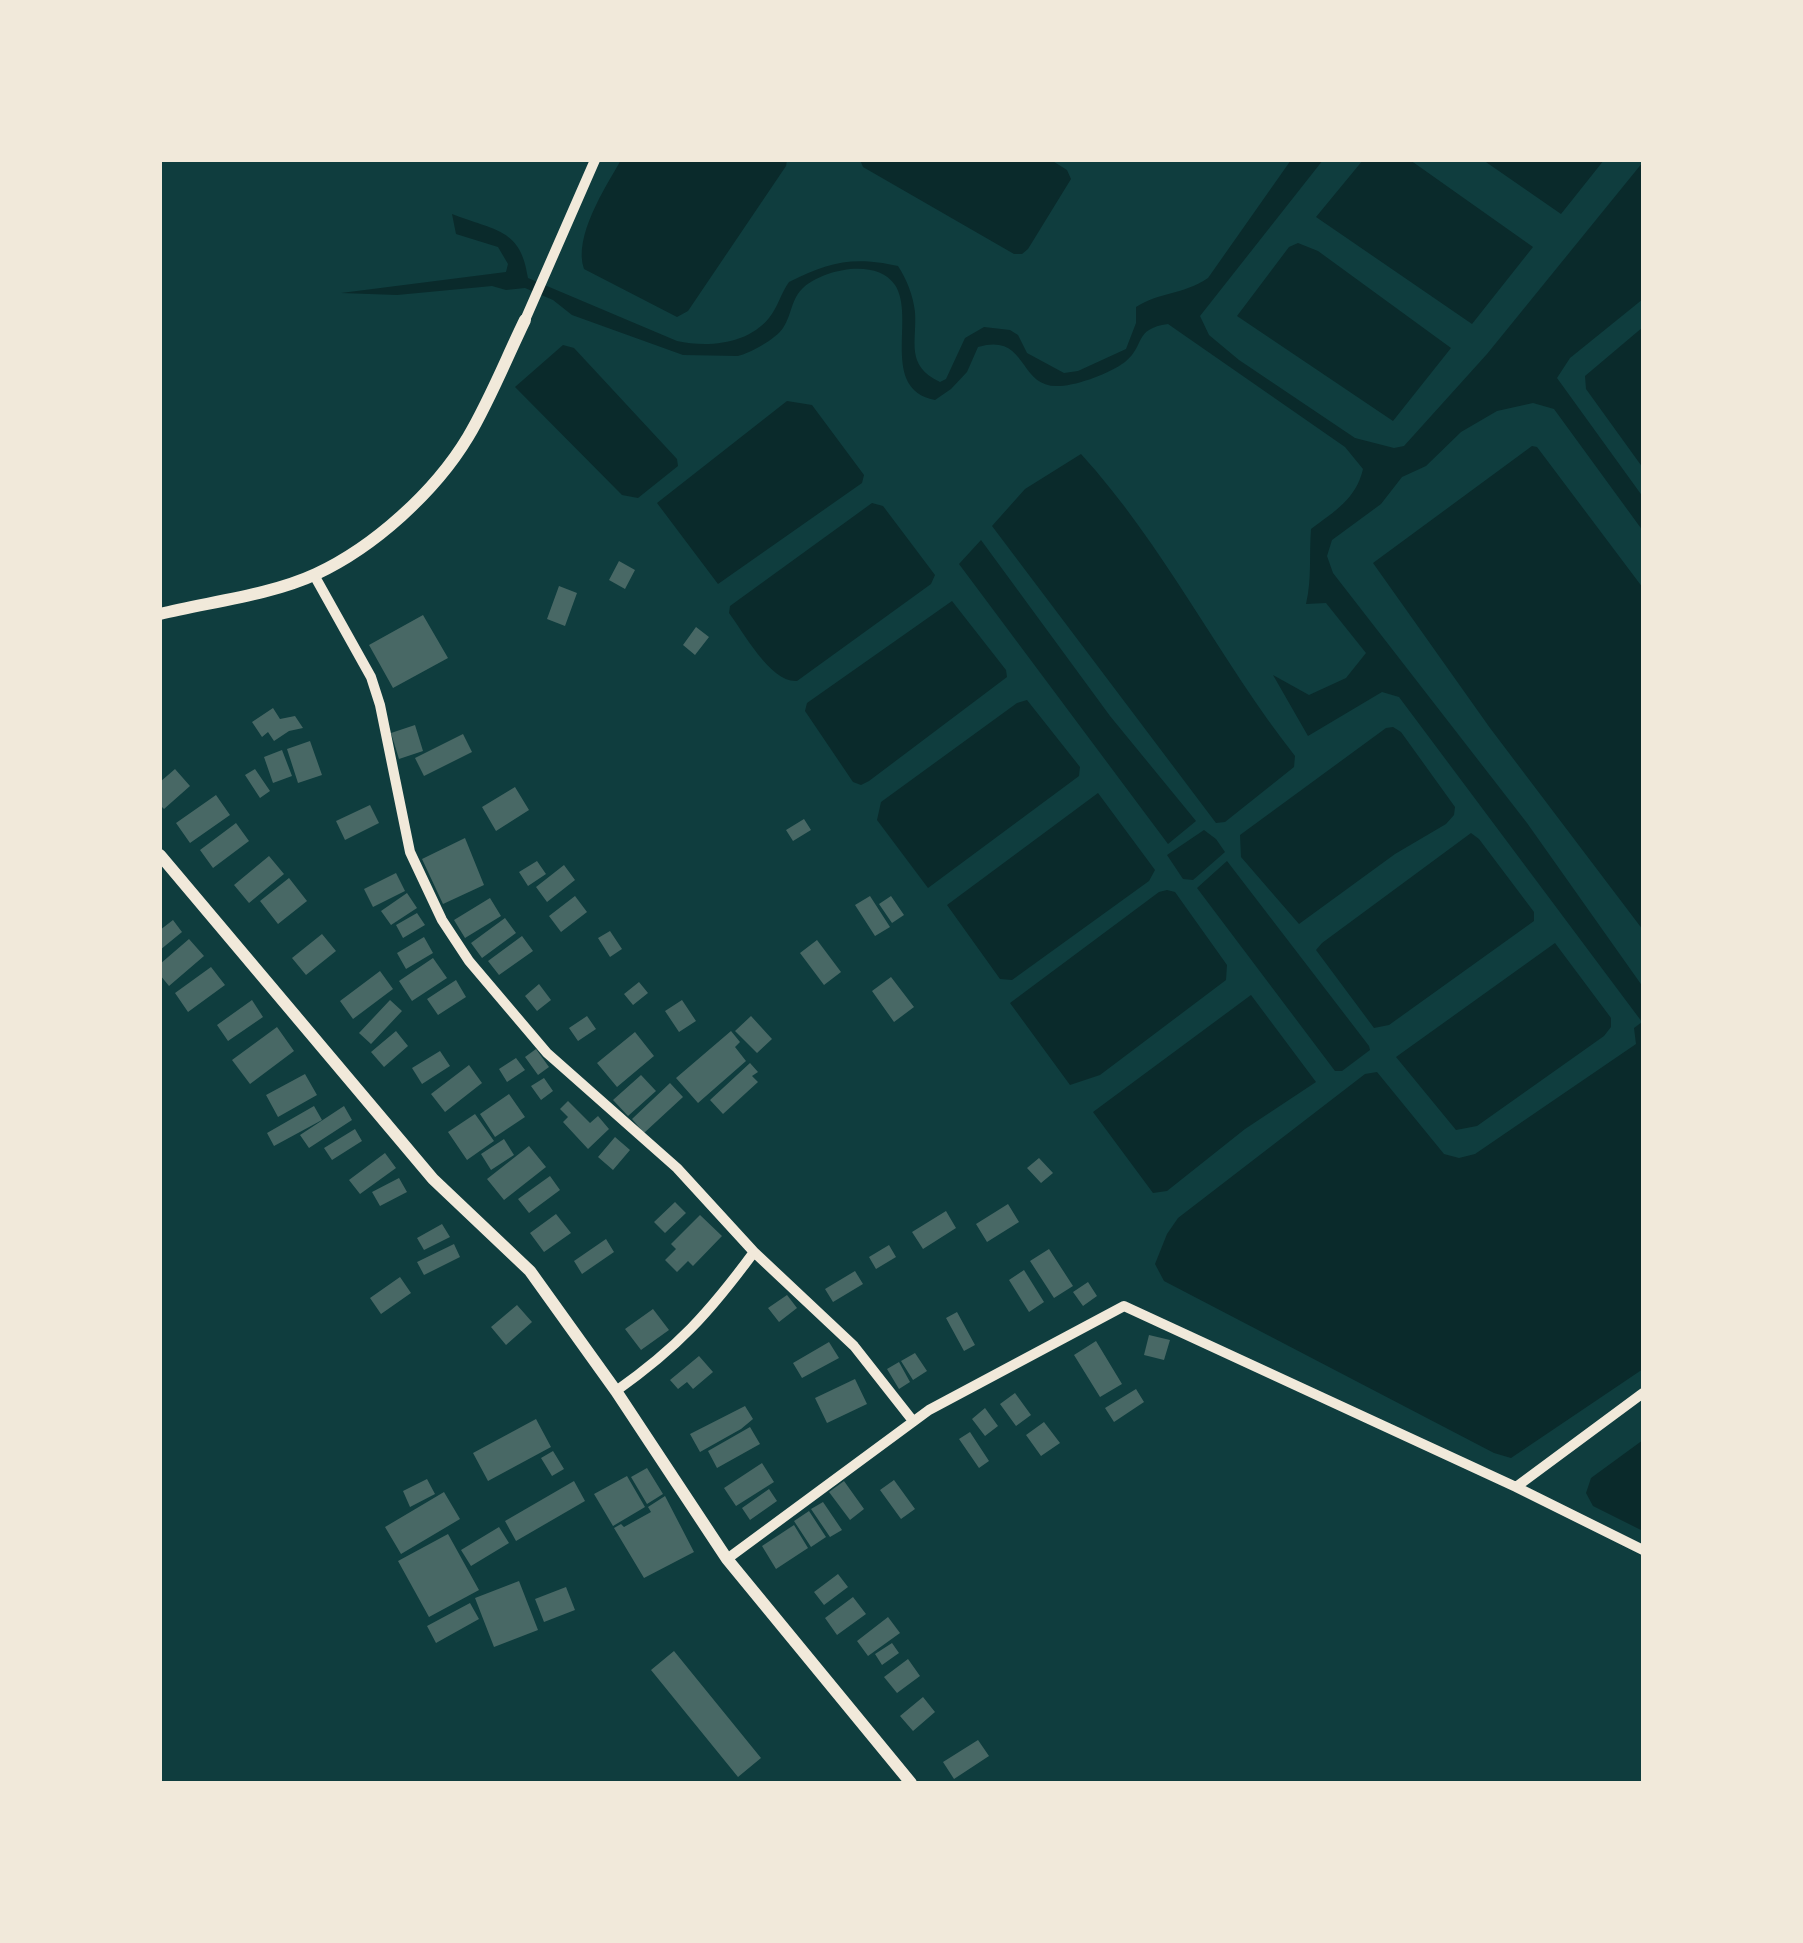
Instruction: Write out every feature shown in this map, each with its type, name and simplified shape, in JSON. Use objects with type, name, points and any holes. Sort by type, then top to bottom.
[{"type":"street","points":[[160,614],[314,575],[398,518],[436,479],[466,440],[596,160]]},
{"type":"street","points":[[314,575],[371,677],[410,852],[442,920],[468,962],[546,1052],[677,1168],[754,1252],[854,1346],[913,1421]]},
{"type":"street","points":[[160,855],[433,1179],[530,1272],[616,1391],[727,1559],[911,1783]]},
{"type":"street","points":[[616,1391],[658,1362],[694,1329],[754,1252]]},
{"type":"street","points":[[727,1559],[913,1421],[1124,1306],[1643,1550]]},
{"type":"street","points":[[1516,1488],[1643,1394]]},
{"type":"water","points":[[621,160],[787,160],[688,311],[677,317],[584,269],[587,228]]},
{"type":"water","points":[[860,160],[1051,160],[1067,170],[1071,179],[1028,249],[1014,254],[863,167]]},
{"type":"water","points":[[1291,160],[1323,160],[1200,316],[1209,335],[1239,360],[1355,438],[1394,448],[1404,446],[1487,354],[1643,162],[1643,299],[1570,358],[1557,378],[1643,497],[1643,531],[1554,409],[1533,403],[1497,411],[1461,432],[1426,466],[1402,477],[1381,504],[1332,540],[1327,556],[1333,573],[1527,823],[1643,987],[1643,1369],[1511,1458],[1494,1453],[1164,1281],[1155,1264],[1178,1218],[1365,1074],[1377,1072],[1444,1154],[1459,1158],[1475,1154],[1636,1044],[1634,1028],[1642,1022],[1399,697],[1382,692],[1308,736],[1273,675],[1309,695],[1346,678],[1366,653],[1326,603],[1306,604],[1311,529],[1350,496],[1363,469],[1345,447],[1168,324],[1149,330],[1119,366],[1094,378],[1060,386],[1036,379],[1006,347],[978,347],[967,372],[935,400],[918,393],[908,382],[903,367],[900,299],[895,285],[876,271],[864,269],[837,271],[804,287],[780,332],[738,356],[683,355],[572,315],[553,300],[525,288],[506,290],[492,286],[397,295],[341,293],[506,272],[508,264],[498,247],[456,234],[452,214],[512,240],[528,278],[677,341],[714,344],[739,339],[769,318],[789,282],[829,266],[868,261],[898,266],[901,271],[914,306],[917,361],[940,382],[946,379],[965,338],[984,327],[1010,330],[1018,335],[1027,353],[1064,373],[1078,371],[1126,349],[1136,323],[1136,307],[1208,278]]},
{"type":"water","points":[[1363,160],[1410,160],[1533,247],[1472,324],[1316,217]]},
{"type":"water","points":[[1483,160],[1604,160],[1561,214]]},
{"type":"water","points":[[1298,243],[1318,251],[1451,348],[1393,421],[1237,316],[1289,247]]},
{"type":"water","points":[[1643,327],[1643,468],[1586,389],[1585,376]]},
{"type":"water","points":[[563,345],[574,348],[677,459],[678,466],[638,498],[622,495],[515,387]]},
{"type":"water","points":[[787,401],[812,405],[864,475],[862,483],[718,584],[657,503]]},
{"type":"water","points":[[1532,446],[1537,447],[1643,588],[1643,930],[1490,728],[1373,563]]},
{"type":"water","points":[[1081,454],[1139,526],[1295,756],[1294,767],[1225,822],[1216,823],[992,526],[1025,489]]},
{"type":"water","points":[[872,503],[883,506],[935,575],[931,584],[797,681],[787,679],[759,655],[729,613],[730,606]]},
{"type":"water","points":[[981,540],[1110,716],[1196,821],[1168,844],[959,564]]},
{"type":"water","points":[[952,601],[1006,670],[1007,677],[869,781],[861,785],[853,782],[805,711],[807,703]]},
{"type":"water","points":[[1027,700],[1080,767],[1079,776],[928,888],[877,820],[881,802],[1017,703]]},
{"type":"water","points":[[1386,728],[1401,732],[1455,807],[1454,815],[1299,924],[1241,857],[1240,835]]},
{"type":"water","points":[[1098,793],[1155,870],[1149,881],[1012,980],[1000,979],[947,905]]},
{"type":"water","points":[[1204,830],[1225,852],[1193,880],[1183,879],[1167,855]]},
{"type":"water","points":[[1471,833],[1534,912],[1534,921],[1389,1025],[1374,1028],[1316,950]]},
{"type":"water","points":[[1227,861],[1369,1046],[1370,1050],[1342,1071],[1335,1071],[1197,888]]},
{"type":"water","points":[[1159,892],[1175,892],[1227,965],[1226,980],[1100,1075],[1070,1085],[1010,1003]]},
{"type":"water","points":[[1555,943],[1611,1018],[1611,1027],[1604,1036],[1477,1126],[1456,1130],[1396,1057]]},
{"type":"water","points":[[1251,995],[1316,1082],[1245,1129],[1167,1191],[1153,1193],[1093,1112]]},
{"type":"water","points":[[1643,1440],[1643,1531],[1593,1506],[1586,1493],[1591,1478]]},
{"type":"building","points":[[619,561],[635,570],[625,589],[609,580]]},
{"type":"building","points":[[559,586],[577,593],[565,626],[547,619]]},
{"type":"building","points":[[423,615],[448,658],[393,688],[369,645]]},
{"type":"building","points":[[696,627],[709,637],[695,655],[683,645]]},
{"type":"building","points":[[273,708],[280,719],[295,716],[303,728],[274,741],[268,732],[262,737],[252,722]]},
{"type":"building","points":[[415,725],[423,751],[399,759],[391,733]]},
{"type":"building","points":[[463,734],[472,752],[424,776],[415,758]]},
{"type":"building","points":[[310,741],[322,775],[298,783],[287,749]]},
{"type":"building","points":[[282,750],[292,776],[273,783],[264,757]]},
{"type":"building","points":[[175,769],[190,786],[164,809],[160,805],[160,782]]},
{"type":"building","points":[[255,769],[270,791],[260,798],[245,775]]},
{"type":"building","points":[[515,787],[529,810],[496,831],[482,807]]},
{"type":"building","points":[[216,795],[230,815],[190,843],[176,823]]},
{"type":"building","points":[[370,805],[379,823],[345,840],[336,821]]},
{"type":"building","points":[[804,819],[811,830],[793,841],[786,830]]},
{"type":"building","points":[[236,823],[249,841],[213,868],[200,850]]},
{"type":"building","points":[[465,838],[484,885],[443,904],[422,859]]},
{"type":"building","points":[[269,856],[284,874],[249,903],[234,885]]},
{"type":"building","points":[[537,861],[546,874],[528,886],[519,872]]},
{"type":"building","points":[[564,865],[575,880],[547,902],[536,887]]},
{"type":"building","points":[[396,873],[405,891],[373,907],[364,889]]},
{"type":"building","points":[[289,878],[307,901],[278,924],[260,901]]},
{"type":"building","points":[[407,893],[417,908],[391,925],[381,911]]},
{"type":"building","points":[[575,896],[587,912],[561,932],[549,916]]},
{"type":"building","points":[[870,896],[890,927],[875,936],[855,905]]},
{"type":"building","points":[[891,896],[904,915],[892,923],[879,904]]},
{"type":"building","points":[[490,898],[501,916],[465,938],[454,920]]},
{"type":"building","points":[[417,913],[425,925],[403,938],[396,925]]},
{"type":"building","points":[[505,918],[516,933],[482,958],[471,943]]},
{"type":"building","points":[[173,920],[182,932],[160,950],[160,930]]},
{"type":"building","points":[[610,931],[622,949],[610,957],[598,938]]},
{"type":"building","points":[[322,934],[336,951],[306,975],[292,958]]},
{"type":"building","points":[[522,936],[533,951],[499,975],[488,961]]},
{"type":"building","points":[[424,937],[433,953],[406,969],[397,953]]},
{"type":"building","points":[[189,939],[204,956],[169,986],[160,975],[160,964]]},
{"type":"building","points":[[817,940],[841,972],[824,985],[800,953]]},
{"type":"building","points":[[433,958],[447,978],[412,1001],[399,981]]},
{"type":"building","points":[[211,967],[225,985],[188,1012],[175,993]]},
{"type":"building","points":[[380,971],[393,989],[353,1019],[340,1001]]},
{"type":"building","points":[[891,977],[914,1007],[894,1022],[872,991]]},
{"type":"building","points":[[456,980],[466,997],[438,1015],[427,999]]},
{"type":"building","points":[[639,982],[648,993],[633,1005],[624,994]]},
{"type":"building","points":[[539,984],[551,1000],[537,1011],[525,996]]},
{"type":"building","points":[[252,1000],[263,1017],[228,1041],[217,1025]]},
{"type":"building","points":[[390,1000],[402,1011],[371,1044],[359,1033]]},
{"type":"building","points":[[682,1000],[696,1021],[679,1032],[665,1011]]},
{"type":"building","points":[[587,1016],[596,1029],[578,1041],[569,1028]]},
{"type":"building","points":[[751,1016],[772,1039],[757,1053],[735,1031]]},
{"type":"building","points":[[277,1027],[294,1051],[250,1084],[232,1060]]},
{"type":"building","points":[[396,1031],[408,1046],[384,1067],[371,1052]]},
{"type":"building","points":[[731,1031],[740,1042],[735,1047],[746,1061],[698,1103],[676,1078]]},
{"type":"building","points":[[635,1032],[654,1056],[617,1087],[597,1063]]},
{"type":"building","points":[[536,1049],[549,1067],[538,1075],[525,1057]]},
{"type":"building","points":[[440,1051],[450,1066],[422,1084],[412,1068]]},
{"type":"building","points":[[516,1058],[525,1070],[507,1082],[499,1069]]},
{"type":"building","points":[[750,1063],[758,1072],[752,1076],[758,1082],[723,1114],[710,1100]]},
{"type":"building","points":[[469,1065],[482,1083],[445,1112],[431,1094]]},
{"type":"building","points":[[305,1074],[317,1095],[278,1117],[266,1095]]},
{"type":"building","points":[[641,1075],[656,1091],[628,1116],[613,1100]]},
{"type":"building","points":[[544,1078],[553,1091],[541,1100],[531,1086]]},
{"type":"building","points":[[670,1083],[683,1097],[644,1133],[632,1119]]},
{"type":"building","points":[[509,1094],[525,1117],[495,1137],[480,1114]]},
{"type":"building","points":[[568,1101],[590,1123],[598,1116],[609,1129],[588,1149],[563,1122],[568,1117],[560,1109]]},
{"type":"building","points":[[314,1106],[322,1120],[274,1146],[267,1133]]},
{"type":"building","points":[[344,1106],[352,1120],[309,1148],[300,1135]]},
{"type":"building","points":[[475,1114],[494,1141],[467,1160],[448,1132]]},
{"type":"building","points":[[355,1129],[362,1141],[332,1160],[324,1148]]},
{"type":"building","points":[[615,1137],[630,1150],[613,1170],[598,1157]]},
{"type":"building","points":[[504,1139],[514,1155],[491,1170],[481,1154]]},
{"type":"building","points":[[529,1146],[546,1167],[504,1200],[487,1179]]},
{"type":"building","points":[[385,1153],[396,1168],[360,1194],[349,1180]]},
{"type":"building","points":[[1039,1158],[1053,1173],[1041,1183],[1027,1168]]},
{"type":"building","points":[[550,1176],[560,1190],[529,1213],[518,1199]]},
{"type":"building","points":[[399,1178],[407,1192],[380,1206],[372,1192]]},
{"type":"building","points":[[675,1202],[686,1213],[665,1233],[654,1222]]},
{"type":"building","points":[[1008,1204],[1019,1222],[987,1242],[976,1224]]},
{"type":"building","points":[[946,1211],[956,1228],[923,1249],[912,1232]]},
{"type":"building","points":[[556,1214],[571,1233],[544,1252],[530,1233]]},
{"type":"building","points":[[700,1215],[722,1236],[693,1266],[688,1261],[677,1272],[665,1260],[676,1249],[671,1244]]},
{"type":"building","points":[[442,1224],[450,1237],[424,1250],[417,1238]]},
{"type":"building","points":[[606,1239],[614,1252],[582,1274],[574,1261]]},
{"type":"building","points":[[454,1244],[460,1257],[424,1275],[417,1262]]},
{"type":"building","points":[[889,1245],[896,1257],[876,1269],[869,1257]]},
{"type":"building","points":[[1049,1249],[1073,1286],[1054,1298],[1030,1261]]},
{"type":"building","points":[[1024,1270],[1044,1302],[1029,1312],[1009,1280]]},
{"type":"building","points":[[855,1271],[863,1284],[833,1302],[825,1289]]},
{"type":"building","points":[[400,1277],[411,1293],[381,1314],[370,1298]]},
{"type":"building","points":[[1088,1282],[1097,1296],[1083,1306],[1073,1292]]},
{"type":"building","points":[[787,1295],[797,1308],[779,1322],[768,1308]]},
{"type":"building","points":[[517,1305],[532,1322],[506,1345],[491,1327]]},
{"type":"building","points":[[653,1309],[669,1330],[641,1350],[625,1329]]},
{"type":"building","points":[[957,1312],[975,1345],[964,1351],[946,1318]]},
{"type":"building","points":[[1149,1335],[1170,1340],[1164,1360],[1144,1355]]},
{"type":"building","points":[[1096,1341],[1122,1384],[1100,1397],[1074,1355]]},
{"type":"building","points":[[829,1342],[839,1358],[802,1378],[793,1363]]},
{"type":"building","points":[[915,1353],[927,1371],[913,1380],[901,1361]]},
{"type":"building","points":[[699,1356],[713,1372],[693,1389],[687,1382],[678,1389],[670,1380]]},
{"type":"building","points":[[899,1362],[910,1382],[899,1389],[887,1369]]},
{"type":"building","points":[[855,1379],[867,1404],[827,1423],[815,1398]]},
{"type":"building","points":[[1136,1389],[1144,1402],[1114,1422],[1105,1408]]},
{"type":"building","points":[[1015,1393],[1031,1415],[1016,1426],[1000,1404]]},
{"type":"building","points":[[745,1406],[753,1419],[700,1452],[690,1434]]},
{"type":"building","points":[[985,1408],[998,1426],[985,1436],[972,1419]]},
{"type":"building","points":[[536,1419],[551,1447],[488,1481],[473,1453]]},
{"type":"building","points":[[1044,1422],[1060,1443],[1041,1456],[1026,1435]]},
{"type":"building","points":[[750,1427],[760,1444],[717,1468],[708,1451]]},
{"type":"building","points":[[970,1432],[989,1461],[979,1468],[959,1439]]},
{"type":"building","points":[[553,1451],[564,1469],[552,1476],[541,1458]]},
{"type":"building","points":[[762,1463],[774,1482],[736,1506],[724,1488]]},
{"type":"building","points":[[647,1468],[663,1494],[647,1504],[631,1477]]},
{"type":"building","points":[[627,1476],[645,1507],[613,1526],[594,1494]]},
{"type":"building","points":[[427,1479],[435,1494],[410,1507],[403,1491]]},
{"type":"building","points":[[894,1480],[915,1509],[901,1519],[880,1490]]},
{"type":"building","points":[[574,1481],[585,1501],[516,1541],[505,1521]]},
{"type":"building","points":[[844,1481],[864,1509],[850,1520],[829,1492]]},
{"type":"building","points":[[769,1489],[777,1501],[750,1520],[742,1508]]},
{"type":"building","points":[[444,1492],[460,1519],[401,1554],[385,1527]]},
{"type":"building","points":[[665,1496],[694,1552],[644,1578],[614,1528],[621,1524],[624,1527],[651,1512],[648,1507]]},
{"type":"building","points":[[823,1502],[842,1530],[830,1537],[811,1509]]},
{"type":"building","points":[[809,1511],[826,1537],[811,1547],[794,1521]]},
{"type":"building","points":[[794,1525],[808,1548],[776,1569],[762,1546]]},
{"type":"building","points":[[499,1527],[509,1543],[471,1566],[461,1550]]},
{"type":"building","points":[[448,1534],[479,1590],[429,1617],[398,1561]]},
{"type":"building","points":[[838,1574],[848,1587],[824,1605],[814,1592]]},
{"type":"building","points":[[519,1581],[538,1630],[494,1647],[475,1598]]},
{"type":"building","points":[[566,1587],[575,1610],[544,1622],[535,1599]]},
{"type":"building","points":[[853,1597],[866,1614],[837,1635],[825,1618]]},
{"type":"building","points":[[470,1603],[479,1619],[436,1643],[427,1626]]},
{"type":"building","points":[[888,1617],[900,1633],[868,1656],[857,1641]]},
{"type":"building","points":[[892,1643],[899,1653],[882,1665],[875,1654]]},
{"type":"building","points":[[674,1651],[761,1758],[738,1777],[651,1670]]},
{"type":"building","points":[[908,1659],[920,1676],[897,1693],[884,1677]]},
{"type":"building","points":[[923,1697],[935,1712],[913,1731],[900,1716]]},
{"type":"building","points":[[978,1740],[989,1756],[954,1779],[943,1762]]}]
